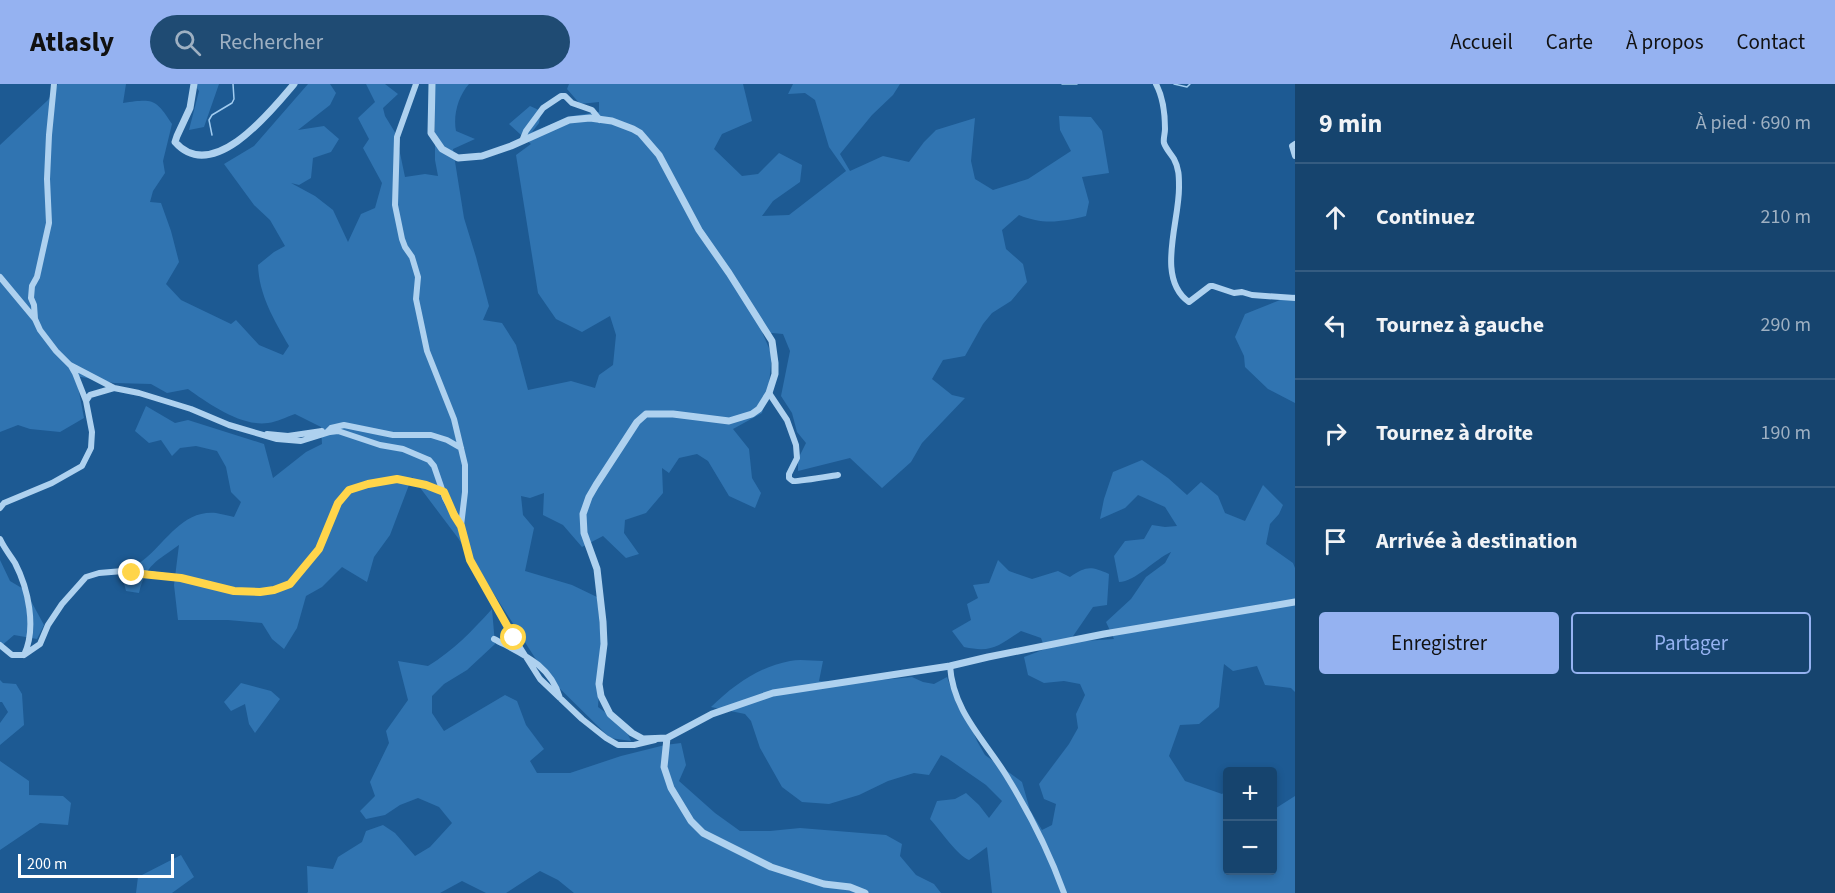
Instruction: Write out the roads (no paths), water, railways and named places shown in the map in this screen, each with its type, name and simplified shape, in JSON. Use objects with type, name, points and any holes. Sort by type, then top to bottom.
[{"type":"street","points":[[35,319],[31,298],[32,286],[37,277],[49,223],[48,168],[54,84]]},
{"type":"street","points":[[194,84],[190,108],[175,142],[186,150],[203,154],[217,152],[250,133],[294,84]]},
{"type":"street","points":[[416,84],[397,137],[395,205],[402,239],[412,257],[418,278],[416,299],[427,351],[454,419],[465,465],[461,526]]},
{"type":"street","points":[[432,84],[431,133],[436,143],[458,158],[482,156],[569,120],[580,118],[623,125],[640,133],[659,155],[699,230],[772,341],[775,374],[770,393],[759,409],[735,420],[694,418],[673,414],[646,414],[638,422],[584,507],[584,533],[597,569],[603,622],[604,644],[599,684],[601,696],[610,714],[632,733],[643,739],[667,738]]},
{"type":"street","points":[[1156,84],[1162,98],[1164,143],[1178,170],[1177,217],[1171,265],[1175,285],[1190,302],[1210,286],[1234,293],[1295,298]]},
{"type":"street","points":[[522,141],[526,131],[543,108],[561,96],[592,110],[600,120]]},
{"type":"street","points":[[1295,144],[1292,146],[1295,156]]},
{"type":"street","points":[[0,277],[75,373],[86,401],[92,432],[91,448],[82,466],[52,483],[4,503],[0,508]]},
{"type":"street","points":[[70,365],[114,388],[173,403],[277,440],[301,441],[344,425],[393,435],[426,435],[447,440],[461,448]]},
{"type":"street","points":[[86,401],[90,395],[114,388]]},
{"type":"street","points":[[770,393],[787,420],[796,445],[797,458],[789,478],[800,481],[819,476],[838,475]]},
{"type":"street","points":[[329,430],[350,434],[429,460],[461,526],[470,560],[540,679],[606,738],[618,744],[633,745],[667,738],[712,714],[773,693],[950,666],[1104,634],[1295,602]]},
{"type":"street","points":[[0,645],[12,655],[24,655],[34,650],[40,644],[48,625],[62,604],[86,577],[92,574],[123,571],[181,578],[234,591],[274,590],[290,584],[319,549],[338,503],[349,490],[397,479],[426,485],[444,492]]},
{"type":"street","points":[[0,539],[14,561],[27,593],[30,614],[28,646],[24,655]]},
{"type":"street","points":[[494,639],[528,658]]},
{"type":"street","points":[[950,666],[951,682],[956,699],[979,738],[1009,779],[1052,860],[1064,893]]},
{"type":"street","points":[[667,738],[664,767],[671,788],[691,821],[704,834],[771,867],[824,884],[850,886],[865,893]]},
{"type":"waterway","points":[[212,135],[209,120],[212,115],[232,103],[233,84]]},
{"type":"waterway","points":[[1062,84],[1077,84]]},
{"type":"waterway","points":[[1174,84],[1187,87],[1190,84]]}]
